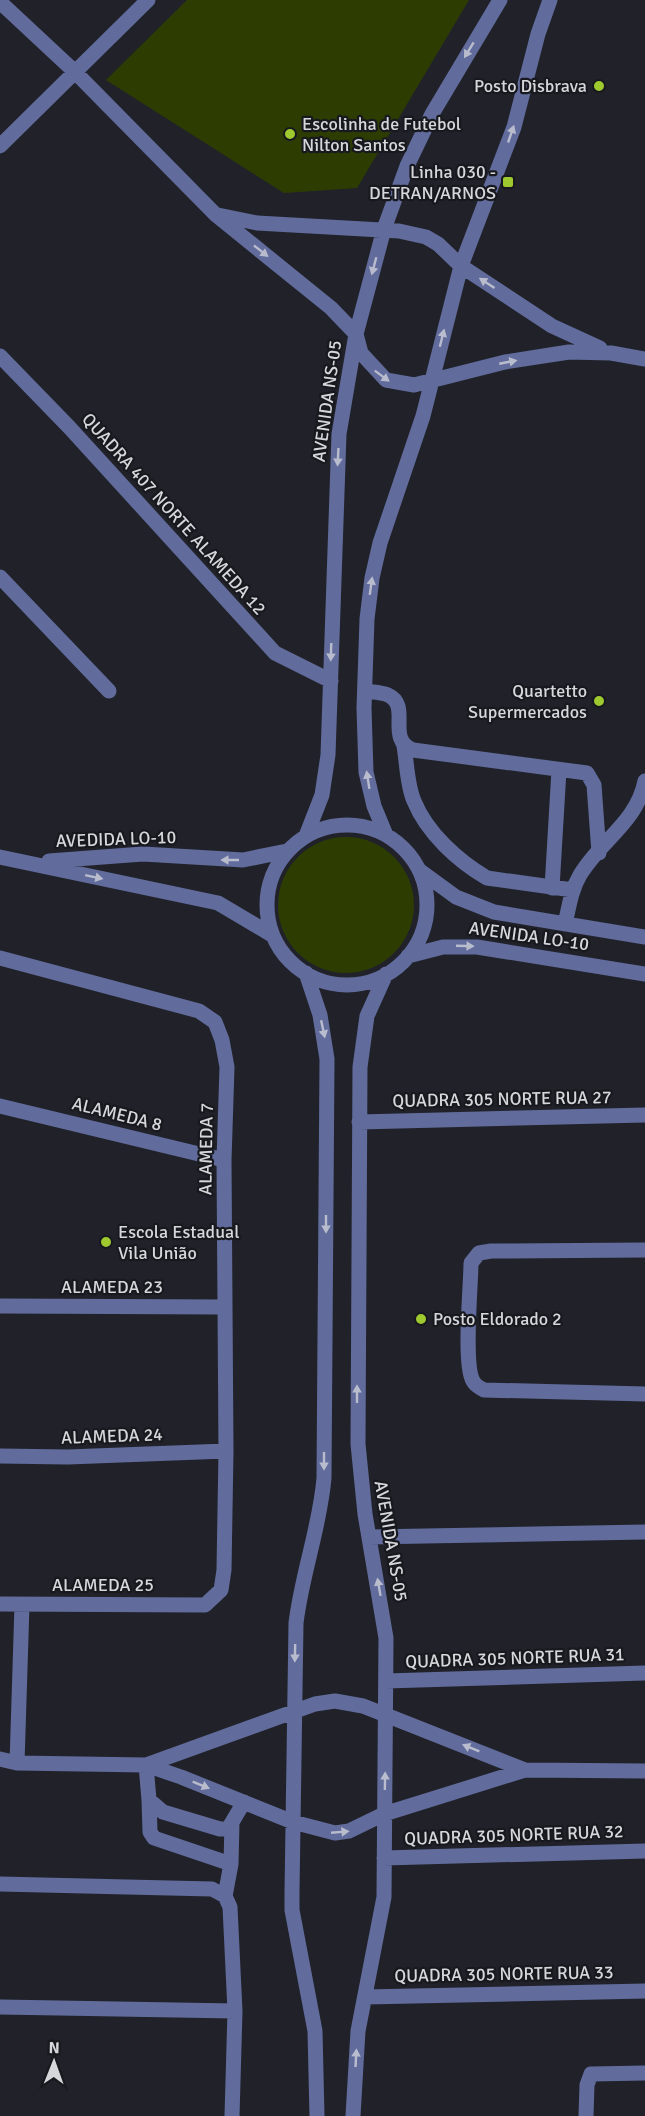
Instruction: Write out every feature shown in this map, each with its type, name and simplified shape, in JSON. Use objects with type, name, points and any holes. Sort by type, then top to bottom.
[{"type":"street","points":[[0,146],[148,0]]},
{"type":"street","name":"AVENIDA NS-05","points":[[306,836],[318,809],[326,777],[339,434],[356,334],[384,229],[420,137],[500,0]]},
{"type":"street","points":[[386,836],[367,782],[365,691],[367,619],[374,568],[423,416],[461,266],[514,127],[538,34],[550,0]]},
{"type":"street","points":[[0,2],[74,71],[216,214],[299,281],[356,334],[361,353],[386,381],[401,385],[431,382],[515,360],[569,352],[611,352],[645,358]]},
{"type":"street","points":[[216,214],[257,223],[384,229],[426,237],[438,244],[461,266],[566,334],[611,352]]},
{"type":"street","name":"QUADRA 407 NORTE ALAMEDA 12","points":[[0,356],[69,427],[275,654],[331,681]]},
{"type":"street","points":[[0,577],[109,691]]},
{"type":"street","points":[[365,691],[387,694],[395,700],[399,711],[400,739],[404,746],[414,802],[437,837],[474,871],[487,878],[573,890]]},
{"type":"street","points":[[404,746],[413,750],[587,773],[592,779],[599,853]]},
{"type":"street","points":[[552,888],[559,770]]},
{"type":"street","points":[[565,924],[573,890],[581,873],[639,804],[645,781]]},
{"type":"street","name":"AVENIDA NS-05","points":[[342,825],[365,827],[386,836],[405,850],[419,870],[426,893],[427,910],[421,934],[408,956],[386,975],[363,983],[344,984],[324,981],[306,973],[286,957],[272,935],[267,909],[268,891],[273,874],[287,851],[306,836],[320,830],[342,825]]},
{"type":"street","name":"AVEDIDA LO-10","points":[[17,861],[55,862],[159,854],[234,861],[287,851]]},
{"type":"street","name":"AVEDIDA LO-10","points":[[0,857],[218,903],[272,935]]},
{"type":"street","name":"AVENIDA LO-10","points":[[419,870],[446,891],[481,908],[645,937]]},
{"type":"street","name":"AVENIDA LO-10","points":[[408,956],[443,947],[477,946],[645,974]]},
{"type":"street","name":"ALAMEDA 7","points":[[0,958],[199,1011],[215,1022],[222,1040],[227,1067],[224,1160],[226,1451],[223,1581],[221,1590],[205,1605]]},
{"type":"street","points":[[306,973],[320,1015],[327,1059],[324,1478],[320,1513],[299,1592],[296,1623],[292,1910],[315,2031],[317,2116]]},
{"type":"street","name":"AVENIDA NS-05","points":[[352,2116],[356,2044],[382,1916],[384,1858],[385,1620],[362,1496],[357,1434],[360,1067],[365,1024],[386,975]]},
{"type":"street","name":"ALAMEDA 8","points":[[0,1106],[224,1160]]},
{"type":"street","name":"QUADRA 305 NORTE RUA 27","points":[[359,1122],[645,1115]]},
{"type":"street","points":[[645,1250],[479,1253],[471,1263],[469,1360],[474,1383],[484,1390],[645,1394]]},
{"type":"street","name":"ALAMEDA 23","points":[[0,1306],[224,1307]]},
{"type":"street","name":"ALAMEDA 24","points":[[0,1456],[68,1457],[226,1451]]},
{"type":"street","points":[[369,1537],[645,1532]]},
{"type":"street","name":"ALAMEDA 25","points":[[0,1604],[205,1605]]},
{"type":"street","points":[[17,1763],[22,1605]]},
{"type":"street","name":"QUADRA 305 NORTE RUA 31","points":[[386,1681],[645,1673]]},
{"type":"street","points":[[146,1765],[315,1704],[335,1701],[349,1702],[386,1714],[525,1770]]},
{"type":"street","points":[[0,1759],[17,1763],[146,1765],[293,1822],[325,1832],[339,1833],[350,1831],[384,1814],[525,1770],[645,1770]]},
{"type":"street","points":[[146,1765],[150,1832],[154,1838],[231,1864]]},
{"type":"street","points":[[149,1800],[163,1812],[220,1829],[228,1829],[244,1802]]},
{"type":"street","points":[[232,1823],[231,1864],[225,1896],[230,1907],[235,2011],[232,2116]]},
{"type":"street","name":"QUADRA 305 NORTE RUA 32","points":[[384,1858],[645,1851]]},
{"type":"street","points":[[0,1884],[212,1889],[225,1896]]},
{"type":"street","name":"QUADRA 305 NORTE RUA 33","points":[[365,1997],[645,1991]]},
{"type":"street","points":[[0,2007],[235,2011]]},
{"type":"street","points":[[586,2116],[587,2085],[591,2074],[645,2073]]},
{"type":"green space","name":"Escolinha de Futebol Nilton Santos","points":[[187,0],[469,0],[357,188],[284,193],[106,80]]},
{"type":"green space","points":[[346,837],[372,843],[394,857],[408,879],[414,905],[408,931],[394,953],[372,967],[346,973],[320,967],[298,953],[284,931],[278,905],[284,879],[298,857],[320,843]]},
{"type":"place","name":"Posto Disbrava","points":[[599,86]]},
{"type":"place","name":"Escolinha de Futebol Nilton Santos","points":[[290,134]]},
{"type":"place","name":"Linha 030 - DETRAN/ARNOS","points":[[508,182]]},
{"type":"place","name":"Quartetto Supermercados","points":[[599,701]]},
{"type":"place","name":"Escola Estadual Vila União","points":[[106,1242]]},
{"type":"place","name":"Posto Eldorado 2","points":[[421,1319]]}]
